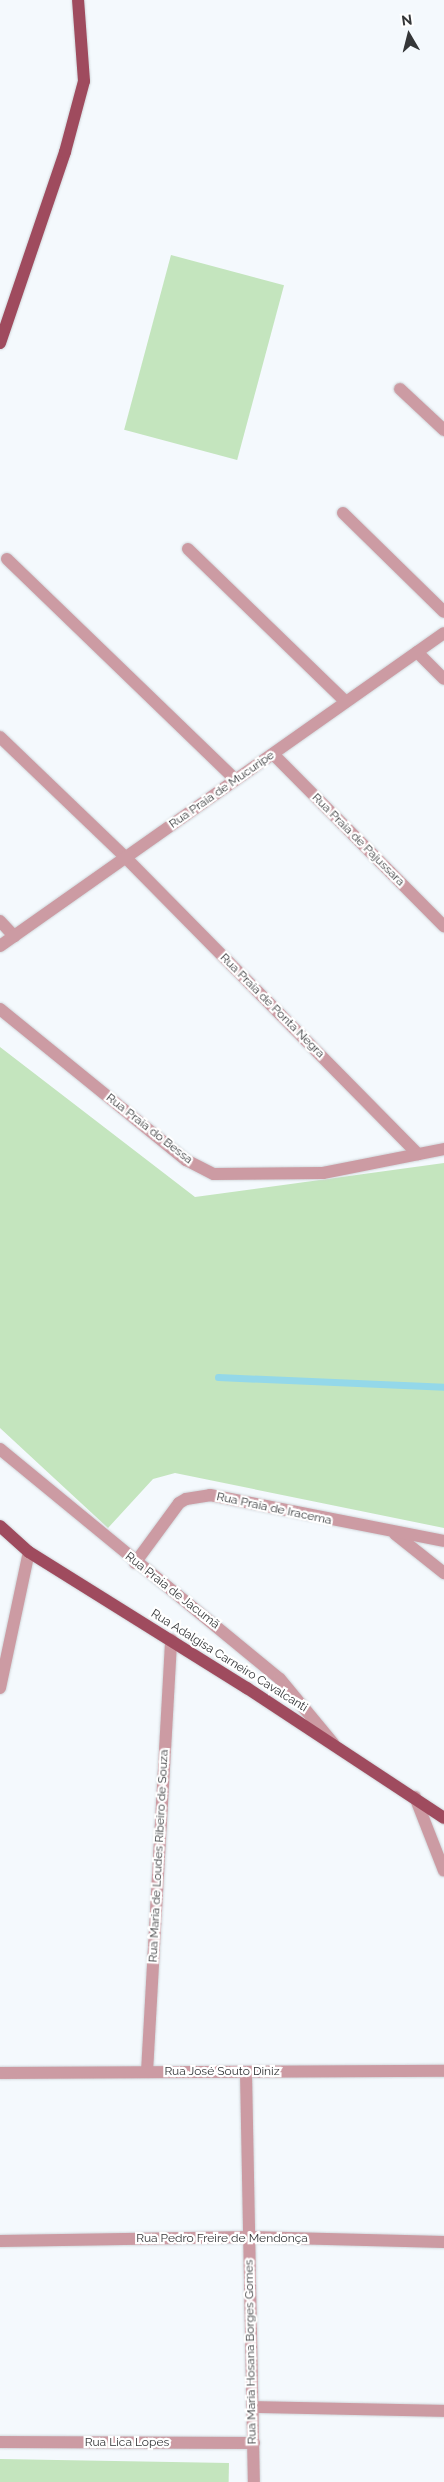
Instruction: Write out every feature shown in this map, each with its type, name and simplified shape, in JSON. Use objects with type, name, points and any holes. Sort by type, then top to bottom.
[{"type":"main road","points":[[0,343],[65,152],[84,81],[78,0]]},
{"type":"main road","name":"Rua Adalgisa Carneiro Cavalcanti","points":[[0,1526],[29,1552],[333,1743],[444,1818]]},
{"type":"street","points":[[400,389],[444,430]]},
{"type":"street","points":[[343,513],[444,612]]},
{"type":"street","points":[[188,549],[345,701]]},
{"type":"street","points":[[6,560],[236,780]]},
{"type":"street","name":"Rua Praia de Mucuripe","points":[[0,946],[444,633]]},
{"type":"street","points":[[417,652],[444,679]]},
{"type":"street","name":"Rua Praia de Ponta Negra","points":[[0,737],[126,858],[418,1154]]},
{"type":"street","name":"Rua Praia de Pajussara","points":[[273,754],[444,926]]},
{"type":"street","points":[[0,922],[14,936]]},
{"type":"street","name":"Rua Praia do Bessa","points":[[0,1009],[186,1160],[214,1174],[324,1174],[444,1148]]},
{"type":"street","name":"Rua Praia de Jacumã","points":[[0,1449],[135,1563],[280,1679],[333,1743]]},
{"type":"street","name":"Rua Praia de Iracema","points":[[135,1563],[179,1503],[186,1499],[210,1495],[394,1534],[444,1541]]},
{"type":"street","points":[[394,1534],[444,1573]]},
{"type":"street","points":[[0,1688],[29,1552]]},
{"type":"street","name":"Rua Maria de Loudes Ribeiro de Souza","points":[[147,2072],[171,1640]]},
{"type":"street","points":[[415,1797],[444,1871]]},
{"type":"street","name":"Rua José Souto Diniz","points":[[0,2073],[444,2071]]},
{"type":"street","name":"Rua Maria Hosana Borges Gomes","points":[[246,2072],[254,2482]]},
{"type":"street","name":"Rua Pedro Freire de Mendonça","points":[[0,2241],[249,2237],[444,2242]]},
{"type":"street","points":[[254,2407],[444,2411]]},
{"type":"street","name":"Rua Lica Lopes","points":[[0,2442],[254,2443]]},
{"type":"green space","points":[[171,255],[284,285],[237,460],[124,430]]},
{"type":"green space","points":[[0,1047],[195,1197],[444,1163],[444,1528],[175,1473],[153,1479],[108,1528],[0,1428]]},
{"type":"green space","points":[[0,2459],[229,2463],[229,2482],[0,2482]]},
{"type":"waterway","points":[[218,1377],[444,1387]]}]
